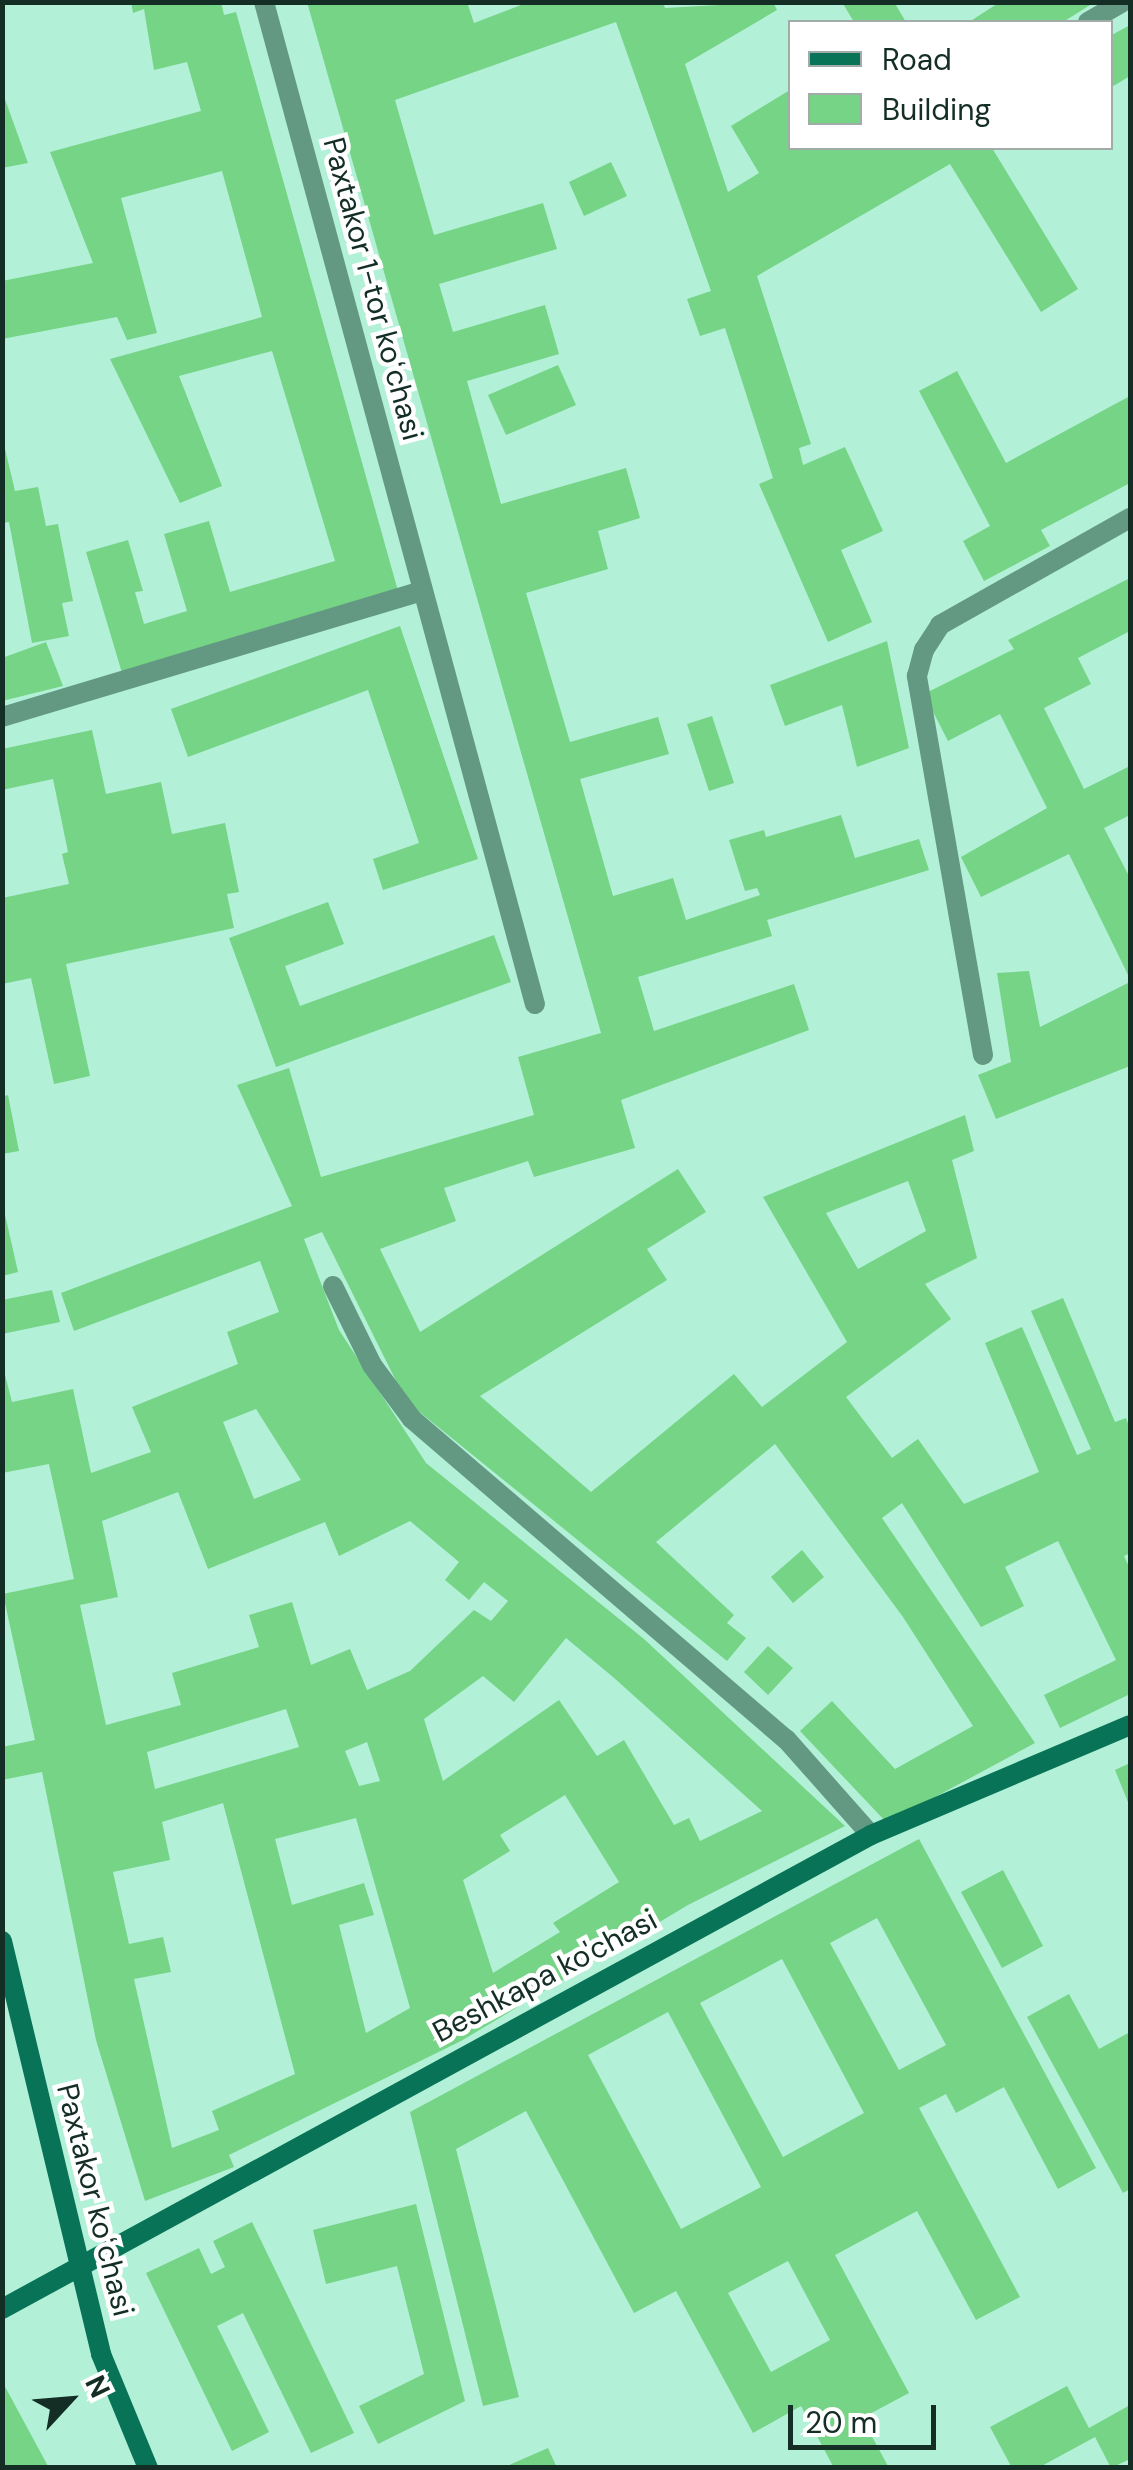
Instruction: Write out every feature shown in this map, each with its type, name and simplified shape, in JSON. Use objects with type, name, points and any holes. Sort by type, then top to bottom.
[{"type":"street","name":"Paxtakor 1-tor koʻchasi","points":[[264,2],[535,1004]]},
{"type":"street","points":[[1091,20],[1122,2]]},
{"type":"street","points":[[983,1054],[917,676],[924,650],[940,625],[1130,518]]},
{"type":"street","points":[[2,717],[424,590]]},
{"type":"street","points":[[333,1286],[372,1365],[412,1418],[462,1468],[786,1739],[871,1835]]},
{"type":"street","name":"Beshkapa ko'chasi","points":[[2,2308],[80,2269],[871,1835],[1130,1725]]},
{"type":"street","name":"Paxtakor koʻchasi","points":[[2,1941],[102,2354],[148,2468]]},
{"type":"building","points":[[131,2],[221,2],[224,15],[236,12],[398,591],[122,673],[86,552],[128,540],[143,591],[135,592],[144,624],[187,611],[164,534],[209,521],[230,592],[335,561],[272,351],[179,376],[222,486],[180,503],[110,359],[262,317],[222,171],[121,198],[157,333],[127,340],[117,317],[2,339],[2,281],[93,263],[50,152],[201,111],[187,62],[154,70],[144,9],[133,13]]},
{"type":"building","points":[[307,2],[467,2],[474,23],[529,2],[663,2],[665,8],[773,2],[777,10],[685,64],[728,192],[759,173],[731,126],[788,91],[788,150],[993,150],[1078,289],[1041,312],[950,164],[757,276],[811,444],[799,448],[803,465],[845,447],[883,531],[841,550],[872,622],[828,642],[759,484],[773,478],[725,328],[700,336],[687,299],[711,291],[616,22],[395,100],[434,235],[543,203],[557,249],[439,284],[453,332],[545,305],[559,354],[467,381],[501,504],[626,468],[640,518],[598,531],[608,569],[526,593],[570,742],[658,717],[669,754],[580,779],[613,896],[673,878],[686,920],[760,895],[757,888],[745,891],[729,840],[764,830],[766,837],[841,815],[855,858],[919,839],[929,870],[767,920],[772,936],[638,977],[654,1031],[794,984],[809,1030],[621,1100],[635,1148],[534,1177],[528,1161],[444,1188],[456,1221],[380,1249],[420,1332],[678,1169],[706,1212],[647,1249],[667,1280],[480,1396],[591,1492],[734,1374],[762,1407],[847,1342],[763,1197],[965,1115],[974,1151],[952,1160],[977,1258],[925,1284],[951,1319],[846,1397],[892,1458],[918,1439],[964,1504],[1039,1472],[985,1343],[1022,1327],[1077,1455],[1091,1449],[1031,1311],[1063,1298],[1115,1422],[1126,1418],[1130,1429],[1130,1553],[1124,1556],[1130,1569],[1130,1694],[1060,1728],[1044,1695],[1116,1660],[1058,1541],[1005,1567],[1024,1606],[981,1627],[902,1503],[882,1518],[1035,1743],[887,1823],[800,1731],[832,1701],[895,1769],[973,1726],[903,1617],[775,1444],[656,1542],[734,1615],[727,1623],[746,1638],[727,1661],[406,1401],[322,1232],[304,1239],[339,1330],[426,1463],[644,1639],[845,1826],[688,1905],[461,2041],[229,2155],[234,2167],[145,2201],[96,2040],[42,1772],[2,1780],[2,1747],[35,1740],[3,1594],[74,1579],[49,1464],[2,1473],[2,1363],[12,1402],[73,1389],[91,1473],[151,1452],[132,1407],[238,1364],[227,1332],[279,1312],[260,1261],[74,1331],[61,1293],[292,1206],[237,1085],[289,1068],[321,1177],[534,1115],[518,1057],[601,1033]],"holes":[[[908,1181],[926,1231],[858,1269],[826,1213]],[[256,1409],[301,1480],[254,1499],[223,1422]],[[178,1492],[208,1569],[325,1522],[339,1556],[410,1521],[459,1562],[445,1580],[469,1600],[484,1582],[508,1601],[491,1621],[474,1610],[410,1671],[367,1690],[350,1649],[311,1665],[292,1602],[249,1615],[259,1647],[172,1673],[181,1705],[106,1725],[80,1605],[118,1597],[102,1521]],[[566,1638],[762,1811],[700,1841],[689,1818],[674,1825],[624,1740],[597,1756],[559,1700],[443,1781],[424,1719],[483,1676],[514,1702]],[[286,1709],[299,1747],[155,1789],[147,1752]],[[367,1742],[380,1781],[359,1786],[345,1751]],[[565,1795],[619,1882],[553,1923],[560,1932],[493,1973],[463,1880],[510,1851],[500,1835]],[[223,1803],[295,2074],[212,2111],[219,2130],[172,2148],[134,1979],[171,1972],[163,1937],[129,1944],[113,1872],[170,1860],[162,1822]],[[356,1818],[410,2008],[366,2033],[339,1925],[374,1915],[364,1883],[292,1905],[275,1839]]]},
{"type":"building","points":[[842,2],[894,2],[905,20],[853,20]]},
{"type":"building","points":[[1000,2],[1095,2],[1066,20],[972,20]]},
{"type":"building","points":[[1130,25],[1130,76],[1113,86],[1113,34]]},
{"type":"building","points":[[2,91],[28,163],[2,168]]},
{"type":"building","points":[[611,162],[627,196],[584,216],[569,182]]},
{"type":"building","points":[[558,365],[576,405],[506,435],[488,395]]},
{"type":"building","points":[[957,371],[1006,463],[1130,396],[1130,483],[1041,530],[1050,546],[984,581],[963,541],[990,526],[919,391]]},
{"type":"building","points":[[2,436],[15,491],[38,487],[46,526],[58,524],[73,601],[62,603],[69,636],[32,643],[9,522],[2,523]]},
{"type":"building","points":[[1130,578],[1130,631],[1078,658],[1091,684],[1044,708],[1084,789],[1130,766],[1130,815],[1104,828],[1130,878],[1130,979],[1069,854],[981,897],[961,857],[1047,808],[1000,714],[948,741],[924,694],[1014,649],[1008,640]]},
{"type":"building","points":[[400,626],[478,859],[383,890],[373,859],[419,843],[368,690],[188,757],[171,709]]},
{"type":"building","points":[[887,641],[909,748],[857,767],[842,705],[785,726],[770,685]]},
{"type":"building","points":[[46,642],[63,686],[2,701],[2,658]]},
{"type":"building","points":[[712,716],[734,783],[709,791],[687,724]]},
{"type":"building","points":[[92,730],[106,794],[161,782],[172,834],[225,823],[239,892],[227,894],[234,928],[66,964],[90,1076],[54,1084],[31,978],[2,984],[2,898],[69,884],[62,854],[68,852],[53,779],[2,790],[2,749]]},
{"type":"building","points":[[328,902],[344,944],[285,966],[300,1006],[494,935],[511,982],[276,1067],[229,938]]},
{"type":"building","points":[[1029,971],[1040,1027],[1130,982],[1130,1066],[996,1119],[978,1075],[1011,1062],[997,973]]},
{"type":"building","points":[[8,1095],[19,1151],[2,1154],[2,1097]]},
{"type":"building","points":[[2,1211],[18,1272],[2,1276]]},
{"type":"building","points":[[52,1290],[60,1322],[2,1334],[2,1300]]},
{"type":"building","points":[[802,1550],[824,1577],[793,1603],[771,1577]]},
{"type":"building","points":[[768,1646],[793,1668],[768,1695],[744,1672]]},
{"type":"building","points":[[1130,1763],[1130,1807],[1115,1770]]},
{"type":"building","points":[[919,1839],[1096,2168],[1058,2189],[1004,2087],[956,2113],[946,2094],[919,2108],[1020,2297],[976,2320],[917,2211],[835,2255],[909,2393],[862,2418],[889,2468],[834,2468],[801,2406],[753,2433],[676,2291],[634,2313],[526,2111],[456,2149],[519,2397],[483,2406],[410,2112]],"holes":[[[877,1918],[946,2045],[899,2070],[830,1943]],[[782,1959],[864,2113],[783,2157],[700,2003]],[[668,2012],[761,2187],[681,2229],[588,2055]],[[788,2261],[830,2340],[771,2372],[728,2293]]]},
{"type":"building","points":[[1003,1870],[1043,1946],[1002,1968],[961,1892]]},
{"type":"building","points":[[1069,1994],[1099,2049],[1130,2032],[1130,2189],[1123,2193],[1027,2017]]},
{"type":"building","points":[[416,2204],[465,2401],[378,2444],[359,2406],[424,2374],[397,2266],[326,2284],[313,2230]]},
{"type":"building","points":[[252,2222],[354,2433],[311,2453],[243,2313],[217,2326],[269,2432],[232,2451],[146,2273],[199,2248],[211,2274],[225,2267],[213,2241]]},
{"type":"building","points":[[2,2381],[49,2468],[2,2468]]},
{"type":"building","points":[[1067,2386],[1089,2428],[1130,2405],[1130,2459],[1111,2468],[1095,2437],[1038,2468],[1012,2468],[990,2427]]},
{"type":"building","points":[[548,2448],[557,2468],[502,2468]]}]
